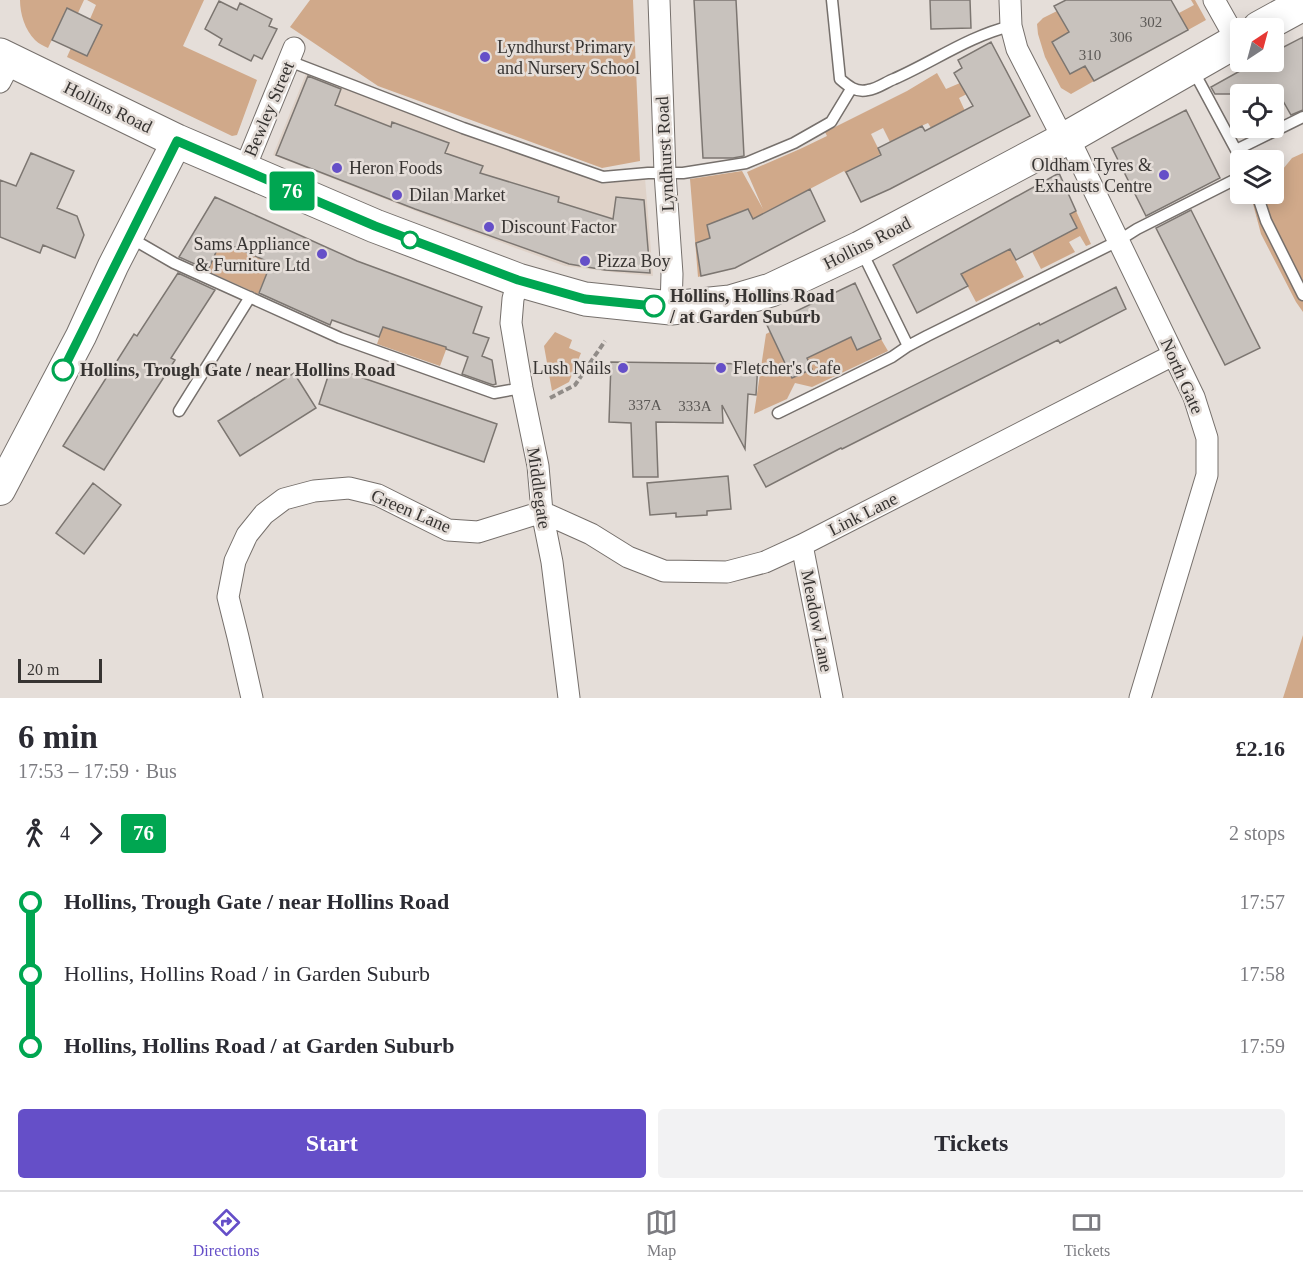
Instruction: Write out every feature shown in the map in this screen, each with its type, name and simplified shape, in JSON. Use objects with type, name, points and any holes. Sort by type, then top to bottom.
[{"type":"main road","name":"Hollins Road","points":[[1278,18],[1303,4]]},
{"type":"main road","name":"Hollins Road","points":[[4,66],[375,226],[518,280],[585,299],[671,308],[730,302],[771,290],[860,248],[1065,139],[1230,45]]},
{"type":"street","name":"Lyndhurst Road","points":[[659,0],[665,173],[672,274],[671,308]]},
{"type":"street","name":"North Gate","points":[[1010,0],[1011,26],[1017,49],[1052,119],[1075,151],[1194,397],[1207,438],[1207,475],[1140,698]]},
{"type":"street","points":[[1214,0],[1230,18]]},
{"type":"street","name":"Bewley Street","points":[[244,170],[292,55]]},
{"type":"street","points":[[0,490],[81,336],[177,141]]},
{"type":"street","name":"Middlegate","points":[[518,280],[513,299],[511,323],[538,466],[542,512],[552,562],[569,698]]},
{"type":"street","name":"Link Lane","points":[[542,512],[591,534],[628,557],[664,572],[727,572],[765,562],[802,545],[1173,355]]},
{"type":"street","name":"Green Lane","points":[[252,698],[228,597],[235,561],[247,536],[264,514],[284,499],[314,491],[350,488],[378,495],[448,530],[477,532],[542,512]]},
{"type":"street","name":"Meadow Lane","points":[[802,545],[832,698]]},
{"type":"lane","points":[[832,0],[840,79],[851,89],[868,90],[907,73],[969,40],[993,30],[1011,26]]},
{"type":"lane","points":[[292,55],[463,128],[603,177],[683,173],[746,163],[794,143],[831,122],[851,89]]},
{"type":"lane","points":[[1191,67],[1236,150]]},
{"type":"lane","points":[[1247,150],[1303,117]]},
{"type":"lane","points":[[778,413],[892,357],[908,346],[1230,182]]},
{"type":"lane","points":[[1260,204],[1266,221],[1303,296]]},
{"type":"lane","points":[[128,237],[174,263],[340,338],[494,393],[522,388]]},
{"type":"lane","points":[[860,248],[908,346]]},
{"type":"lane","points":[[179,411],[250,297]]},
{"type":"path","points":[[546,399],[575,386],[605,341]]},
{"type":"shaded area","points":[[20,0],[84,0],[78,13],[67,8],[48,48],[28,32],[22,16]]},
{"type":"shaded area","points":[[87,0],[204,0],[183,46],[257,80],[237,135],[232,136],[67,57],[71,48],[87,56],[102,25],[90,19],[96,5]]},
{"type":"shaded area","name":"Lyndhurst Primary and Nursery School","points":[[310,0],[633,0],[640,161],[602,168],[378,86],[290,27]]},
{"type":"shaded area","points":[[1191,0],[1195,0],[1206,20],[1188,30],[1179,13],[1194,5]]},
{"type":"shaded area","points":[[1057,11],[1069,32],[1052,42],[1085,66],[1094,81],[1071,94],[1061,88],[1045,57],[1038,34],[1037,24]]},
{"type":"shaded area","points":[[1005,68],[1008,73],[959,98],[965,111],[931,128],[928,123],[923,125],[893,148],[883,128],[871,134],[881,154],[856,167],[857,170],[847,175],[844,171],[754,220],[707,225],[710,238],[697,243],[701,276],[698,277],[690,179],[742,171],[763,209],[747,172],[827,136],[825,132],[907,91],[937,73],[946,89],[960,83],[991,76]]},
{"type":"shaded area","points":[[307,71],[603,184],[645,178],[653,276],[565,266],[423,214],[273,155]]},
{"type":"shaded area","points":[[1303,153],[1303,312],[1261,234],[1253,204],[1284,204],[1284,168],[1292,158]]},
{"type":"shaded area","points":[[1076,211],[1091,244],[1086,246],[1080,236],[1069,242],[1075,252],[1041,269],[1025,238]]},
{"type":"shaded area","points":[[221,241],[271,263],[258,294],[207,271]]},
{"type":"shaded area","points":[[1009,248],[1024,277],[976,302],[961,274]]},
{"type":"shaded area","points":[[399,320],[416,337],[437,344],[450,339],[440,366],[377,344],[383,327],[395,331]]},
{"type":"shaded area","points":[[555,332],[572,340],[569,348],[581,353],[569,382],[552,391],[544,346]]},
{"type":"shaded area","points":[[770,332],[792,378],[812,369],[807,358],[851,337],[857,350],[881,339],[888,351],[812,387],[795,383],[787,399],[754,414],[766,334]]},
{"type":"shaded area","points":[[1303,635],[1303,698],[1283,698]]},
{"type":"building","points":[[694,0],[736,0],[744,156],[703,158]]},
{"type":"building","points":[[930,0],[970,0],[971,28],[931,29]]},
{"type":"building","points":[[1066,0],[1171,0],[1188,30],[1094,81],[1085,66],[1070,74],[1052,42],[1069,32],[1054,6]]},
{"type":"building","points":[[219,1],[237,10],[240,3],[272,19],[269,26],[277,29],[262,59],[254,55],[251,61],[219,45],[222,39],[205,29]]},
{"type":"building","points":[[67,8],[102,25],[87,56],[52,40]]},
{"type":"building","points":[[1303,37],[1303,110],[1291,115],[1284,103],[1284,84],[1230,84],[1230,94],[1215,94],[1211,87],[1238,72],[1284,72],[1284,47]]},
{"type":"building","points":[[991,42],[1030,116],[861,202],[846,172],[881,155],[878,148],[922,126],[925,131],[973,106],[954,73],[962,68],[958,60]]},
{"type":"building","points":[[308,76],[341,89],[335,105],[391,127],[392,122],[449,143],[445,153],[483,166],[480,173],[559,197],[558,202],[613,219],[616,197],[644,200],[650,273],[605,270],[569,264],[415,209],[276,155]]},
{"type":"building","points":[[1186,110],[1220,178],[1146,216],[1112,148]]},
{"type":"building","points":[[31,153],[74,171],[57,208],[77,216],[84,235],[75,258],[43,245],[40,253],[0,237],[0,180],[16,186]]},
{"type":"building","points":[[1059,173],[1076,211],[1070,214],[1077,228],[1016,260],[1010,249],[961,274],[968,286],[917,313],[893,265]]},
{"type":"building","points":[[810,189],[825,221],[735,268],[701,276],[696,243],[710,238],[707,225],[748,209],[753,219]]},
{"type":"building","points":[[215,197],[357,261],[482,307],[473,333],[489,338],[482,356],[492,360],[496,384],[493,385],[462,374],[468,357],[446,349],[446,347],[383,327],[379,337],[332,320],[330,325],[259,293],[271,263],[221,241],[208,270],[179,257]]},
{"type":"building","points":[[1191,210],[1260,348],[1225,365],[1156,228]]},
{"type":"building","points":[[178,273],[215,290],[171,358],[175,360],[104,470],[63,446],[134,334],[137,336]]},
{"type":"building","points":[[855,283],[881,339],[857,350],[851,337],[807,358],[812,369],[792,378],[767,325]]},
{"type":"building","points":[[1116,287],[1126,309],[1060,343],[1058,340],[766,487],[754,465],[1039,323],[1040,325]]},
{"type":"building","points":[[611,362],[758,364],[756,395],[748,394],[745,449],[722,405],[723,423],[656,422],[658,477],[633,477],[631,423],[609,422]]},
{"type":"building","points":[[331,367],[497,424],[484,462],[319,404]]},
{"type":"building","points":[[294,373],[316,408],[240,456],[218,421]]},
{"type":"building","points":[[728,476],[731,509],[707,511],[707,515],[676,517],[676,513],[650,515],[647,483]]},
{"type":"building","points":[[93,483],[121,505],[84,554],[56,533]]},
{"type":"bus line","name":"76","points":[[63,370],[177,141],[375,226],[518,280],[585,299],[654,306]]},
{"type":"place","name":"Lyndhurst Primary and Nursery School","points":[[485,57]]},
{"type":"place","name":"Heron Foods","points":[[337,168]]},
{"type":"place","name":"Oldham Tyres & Exhausts Centre","points":[[1164,175]]},
{"type":"place","name":"Dilan Market","points":[[397,195]]},
{"type":"place","name":"Discount Factor","points":[[489,227]]},
{"type":"place","name":"Sams Appliance & Furniture Ltd","points":[[322,254]]},
{"type":"place","name":"Pizza Boy","points":[[585,261]]},
{"type":"place","name":"Hollins, Hollins Road / at Garden Suburb","points":[[654,306]]},
{"type":"place","name":"Lush Nails","points":[[623,368]]},
{"type":"place","name":"Fletcher's Cafe","points":[[721,368]]},
{"type":"place","name":"Hollins, Trough Gate / near Hollins Road","points":[[63,370]]}]
